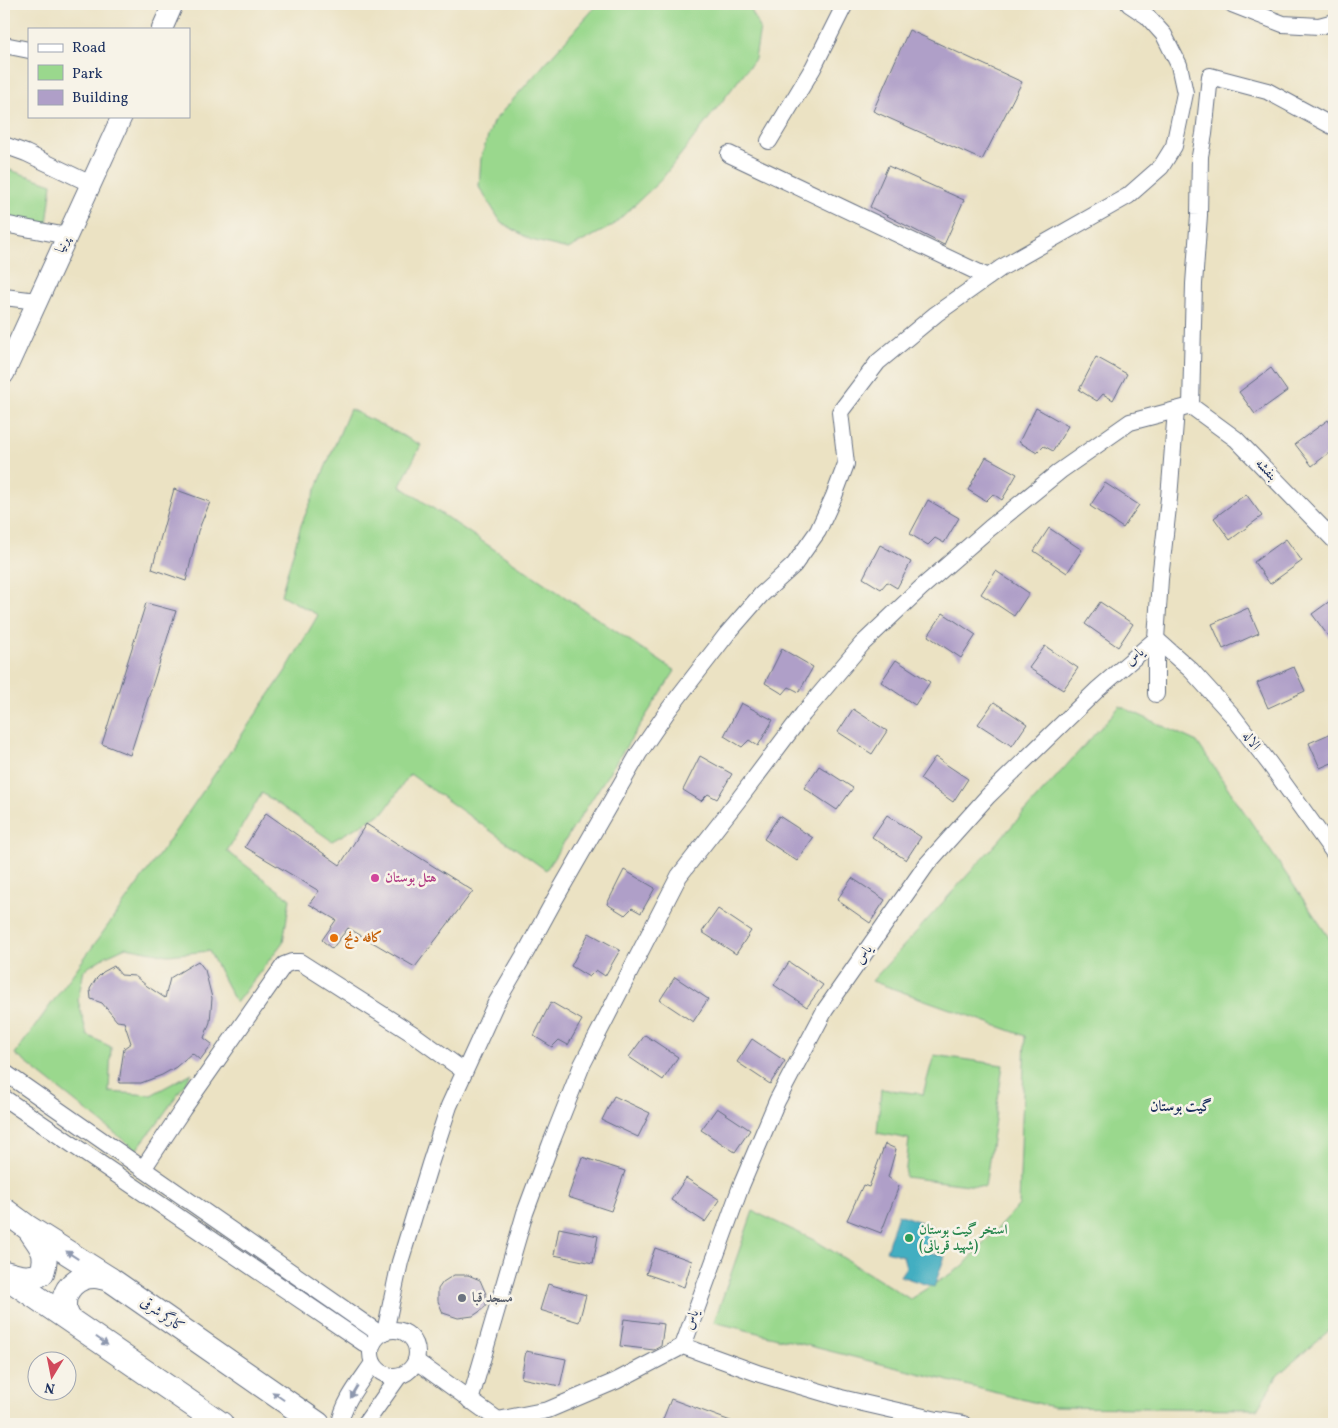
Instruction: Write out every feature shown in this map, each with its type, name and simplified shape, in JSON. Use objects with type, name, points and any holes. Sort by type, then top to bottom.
[{"type":"main road","name":"کارگر شرقی","points":[[4,1210],[27,1227],[111,1280],[318,1424]]},
{"type":"main road","points":[[4,1274],[34,1278],[42,1273],[45,1262],[43,1249],[27,1227]]},
{"type":"main road","points":[[4,1274],[221,1424]]},
{"type":"main road","points":[[68,1318],[64,1307],[66,1295],[71,1284],[82,1278],[94,1276],[111,1280]]},
{"type":"street","points":[[162,28],[173,4]]},
{"type":"street","points":[[769,141],[813,68],[845,4]]},
{"type":"street","points":[[382,1333],[400,1262],[449,1106],[495,1005],[639,753],[669,709],[727,634],[761,595],[794,565],[818,531],[846,464],[840,412],[878,362],[936,314],[988,277],[1045,242],[1128,196],[1162,166],[1174,146],[1185,93],[1179,65],[1164,35],[1147,16],[1129,4]]},
{"type":"street","points":[[1232,4],[1283,24],[1319,26],[1334,22]]},
{"type":"street","points":[[4,45],[28,50]]},
{"type":"street","points":[[1156,694],[1156,639],[1160,580],[1169,498],[1183,408],[1199,215],[1200,156],[1210,76],[1267,91],[1334,127]]},
{"type":"street","name":"پرنیا","points":[[4,374],[121,118]]},
{"type":"street","points":[[4,145],[26,153],[91,184]]},
{"type":"street","points":[[729,154],[988,277]]},
{"type":"street","points":[[4,224],[67,236]]},
{"type":"street","points":[[4,297],[37,301]]},
{"type":"street","points":[[470,1400],[525,1213],[582,1064],[679,876],[803,714],[862,644],[922,588],[990,528],[1060,471],[1130,422],[1183,408]]},
{"type":"street","name":"بنفشه","points":[[1183,408],[1236,439],[1334,540]]},
{"type":"street","name":"الاله","points":[[1156,639],[1191,670],[1232,715],[1334,853]]},
{"type":"street","name":"یاس","points":[[683,1346],[741,1186],[777,1100],[825,1010],[928,864],[988,796],[1098,689],[1156,639]]},
{"type":"street","points":[[143,1169],[183,1108],[284,965],[292,962],[300,962],[388,1018],[464,1072]]},
{"type":"street","points":[[4,1072],[382,1333]]},
{"type":"street","points":[[4,1098],[372,1356],[377,1369],[384,1374],[399,1376],[412,1368],[416,1361],[416,1345],[407,1334],[392,1330],[382,1333],[374,1341],[372,1356],[342,1414],[340,1424]]},
{"type":"street","points":[[416,1361],[499,1422],[548,1410],[616,1381],[683,1346],[760,1374],[842,1398],[937,1420],[963,1424]]},
{"type":"street","points":[[365,1424],[399,1376]]},
{"type":"green space","points":[[598,4],[748,4],[760,28],[755,59],[661,180],[612,226],[568,249],[531,240],[501,222],[479,187],[481,157],[493,122]]},
{"type":"green space","points":[[4,168],[52,184],[46,232],[4,223]]},
{"type":"green space","points":[[350,409],[421,445],[400,486],[675,671],[546,870],[410,774],[384,812],[332,841],[262,793],[227,851],[290,899],[283,942],[236,1003],[209,951],[168,955],[126,947],[106,956],[84,970],[78,1000],[87,1035],[111,1047],[109,1092],[151,1095],[192,1073],[136,1150],[15,1054],[161,852],[285,672],[318,615],[281,595],[301,525]]},
{"type":"green space","points":[[1120,706],[1197,742],[1334,945],[1334,1328],[1278,1375],[1257,1409],[1053,1407],[714,1322],[753,1211],[816,1241],[910,1299],[963,1266],[1019,1205],[1025,1036],[872,981]]},
{"type":"green space","points":[[934,1055],[1003,1065],[985,1187],[905,1177],[909,1139],[877,1133],[881,1089],[923,1094]]},
{"type":"water","name":"استخر گیت بوستان (شهید قربانی)","points":[[898,1214],[932,1226],[924,1251],[945,1256],[934,1287],[900,1276],[906,1267],[903,1256],[886,1251]]},
{"type":"building","points":[[909,30],[1022,82],[982,160],[873,111]]},
{"type":"building","points":[[888,166],[964,200],[944,245],[870,207]]},
{"type":"building","points":[[1096,357],[1127,374],[1113,400],[1103,394],[1097,401],[1079,390]]},
{"type":"building","points":[[1271,368],[1287,391],[1255,414],[1239,392]]},
{"type":"building","points":[[1036,408],[1068,426],[1053,451],[1044,446],[1037,453],[1019,442]]},
{"type":"building","points":[[1328,420],[1334,429],[1334,449],[1312,466],[1295,444]]},
{"type":"building","points":[[986,457],[1017,474],[1002,500],[993,494],[986,501],[968,490]]},
{"type":"building","points":[[1105,483],[1139,505],[1123,528],[1090,506]]},
{"type":"building","points":[[174,489],[210,502],[198,531],[186,581],[152,569]]},
{"type":"building","points":[[1246,494],[1262,516],[1230,540],[1214,518]]},
{"type":"building","points":[[928,500],[959,518],[944,543],[935,538],[928,545],[910,534]]},
{"type":"building","points":[[1049,528],[1082,550],[1067,573],[1034,551]]},
{"type":"building","points":[[1286,539],[1302,561],[1270,584],[1254,562]]},
{"type":"building","points":[[880,545],[911,562],[897,588],[887,582],[881,589],[863,578]]},
{"type":"building","points":[[996,571],[1029,593],[1014,616],[981,594]]},
{"type":"building","points":[[1334,598],[1334,644],[1312,614]]},
{"type":"building","points":[[1100,602],[1133,624],[1118,647],[1085,624]]},
{"type":"building","points":[[146,603],[176,611],[130,755],[102,744]]},
{"type":"building","points":[[1248,608],[1259,633],[1223,649],[1212,624]]},
{"type":"building","points":[[943,613],[976,635],[961,658],[928,636]]},
{"type":"building","points":[[1045,646],[1078,668],[1063,690],[1029,668]]},
{"type":"building","points":[[782,649],[813,667],[799,692],[789,687],[783,694],[765,683]]},
{"type":"building","points":[[896,660],[930,682],[915,705],[881,682]]},
{"type":"building","points":[[1294,667],[1305,691],[1268,708],[1257,683]]},
{"type":"building","points":[[994,702],[1027,724],[1012,746],[978,724]]},
{"type":"building","points":[[741,703],[773,720],[758,746],[749,740],[742,747],[724,736]]},
{"type":"building","points":[[853,709],[887,731],[872,754],[838,732]]},
{"type":"building","points":[[1334,732],[1334,762],[1320,768],[1309,743]]},
{"type":"building","points":[[700,756],[732,774],[717,799],[708,794],[701,801],[683,790]]},
{"type":"building","points":[[935,757],[968,779],[953,802],[920,779]]},
{"type":"building","points":[[819,766],[853,788],[837,810],[804,788]]},
{"type":"building","name":"هتل بوستان","points":[[266,813],[340,865],[366,824],[473,891],[415,967],[348,928],[332,949],[322,940],[336,920],[309,904],[319,891],[245,847]]},
{"type":"building","points":[[887,815],[921,837],[906,860],[872,837]]},
{"type":"building","points":[[779,816],[813,838],[797,861],[764,839]]},
{"type":"building","points":[[624,870],[655,888],[641,913],[632,908],[625,915],[607,904]]},
{"type":"building","points":[[852,878],[885,900],[870,923],[837,900]]},
{"type":"building","points":[[718,909],[751,931],[736,954],[702,932]]},
{"type":"building","points":[[589,933],[620,950],[605,976],[596,970],[589,977],[571,966]]},
{"type":"building","points":[[198,961],[205,970],[212,998],[210,1022],[204,1038],[212,1044],[200,1060],[192,1053],[176,1067],[162,1075],[141,1083],[119,1083],[124,1048],[131,1043],[124,1022],[117,1021],[102,1003],[91,999],[90,989],[96,979],[103,972],[114,966],[121,975],[135,976],[165,998],[170,978]]},
{"type":"building","points":[[789,962],[823,985],[807,1007],[774,985]]},
{"type":"building","points":[[675,977],[708,999],[693,1022],[660,1000]]},
{"type":"building","points":[[551,1002],[582,1020],[568,1045],[559,1040],[552,1047],[534,1036]]},
{"type":"building","points":[[645,1035],[678,1057],[663,1080],[629,1057]]},
{"type":"building","points":[[752,1039],[785,1061],[770,1084],[737,1062]]},
{"type":"building","points":[[614,1096],[650,1113],[638,1137],[602,1120]]},
{"type":"building","points":[[717,1108],[750,1130],[735,1152],[701,1130]]},
{"type":"building","points":[[885,1144],[896,1149],[888,1177],[899,1186],[881,1233],[847,1220],[863,1185],[869,1187]]},
{"type":"building","points":[[582,1157],[625,1171],[611,1211],[568,1197]]},
{"type":"building","points":[[686,1178],[720,1200],[705,1222],[671,1200]]},
{"type":"building","points":[[559,1228],[598,1236],[593,1263],[554,1255]]},
{"type":"building","points":[[655,1248],[692,1261],[684,1287],[646,1274]]},
{"type":"building","name":"مسجد قبا","points":[[454,1275],[468,1275],[480,1280],[486,1294],[486,1306],[473,1316],[458,1318],[443,1313],[438,1301],[438,1289],[443,1282]]},
{"type":"building","points":[[548,1284],[586,1295],[579,1322],[540,1310]]},
{"type":"building","points":[[624,1319],[664,1324],[661,1346],[654,1350],[620,1346]]},
{"type":"building","points":[[526,1351],[566,1359],[560,1386],[521,1378]]},
{"type":"building","points":[[671,1399],[736,1423],[736,1424],[661,1424]]},
{"type":"place","name":"هتل بوستان","points":[[375,878]]},
{"type":"place","name":"کافه دنج","points":[[334,938]]},
{"type":"place","name":"استخر گیت بوستان (شهید قربانی)","points":[[909,1238]]},
{"type":"place","name":"مسجد قبا","points":[[462,1298]]},
{"type":"district","name":"گیت بوستان","points":[[1181,1107]]}]
